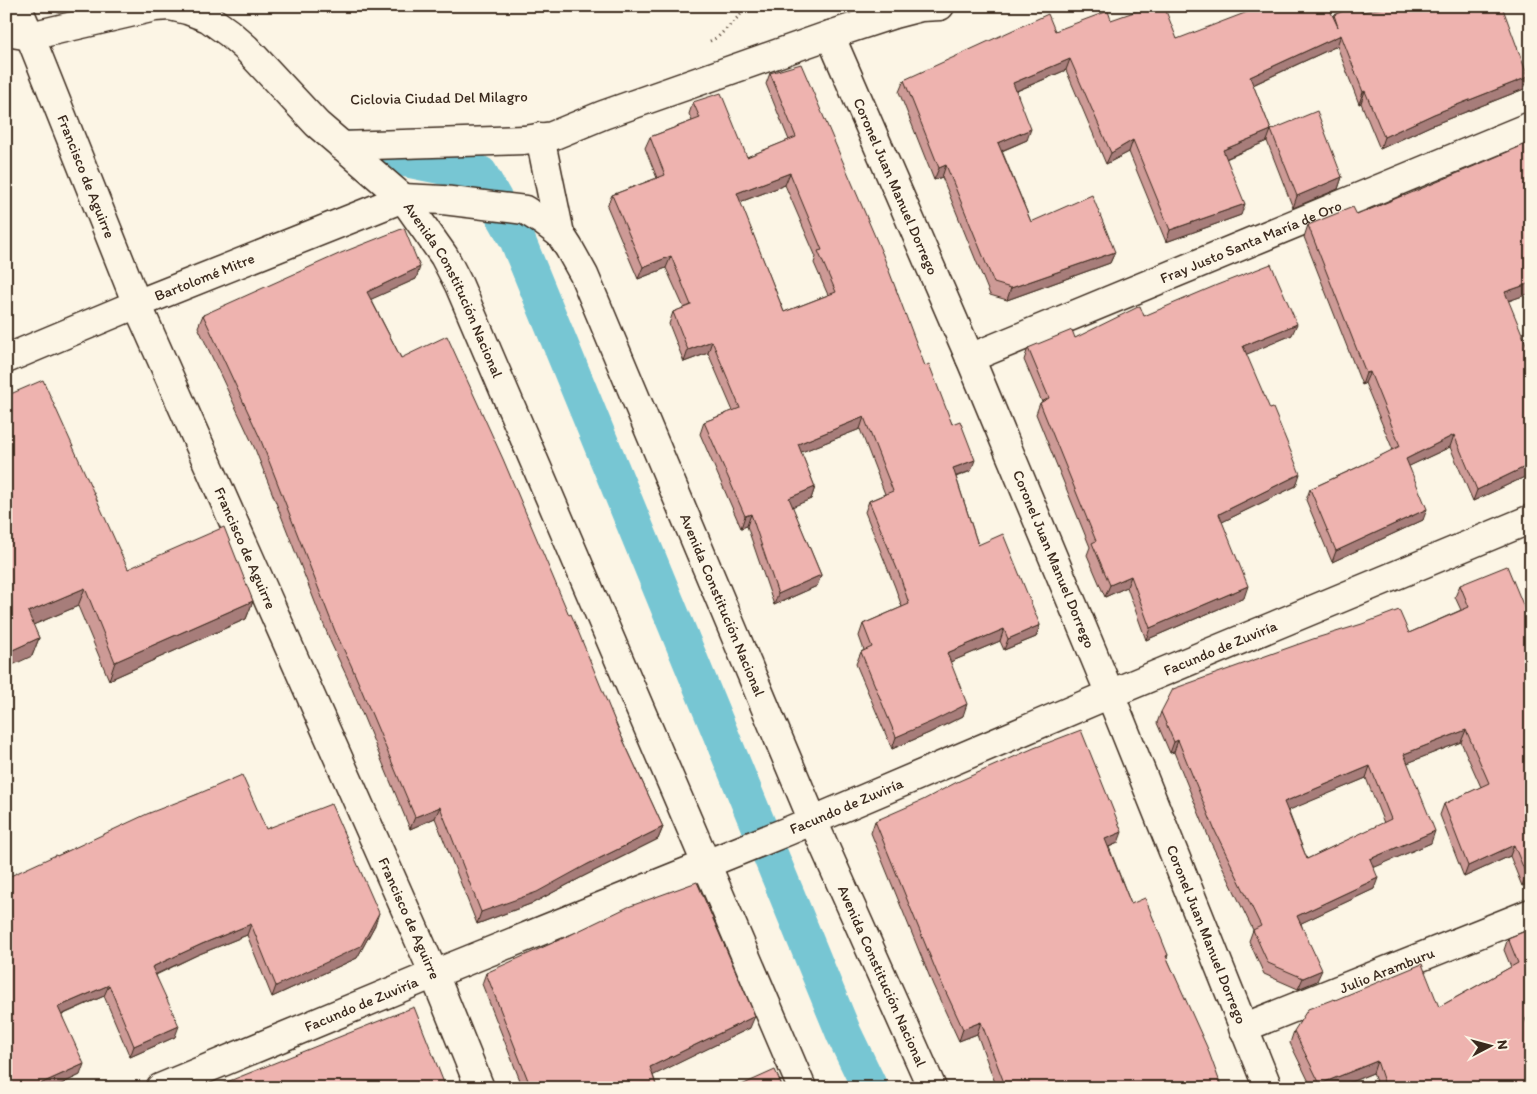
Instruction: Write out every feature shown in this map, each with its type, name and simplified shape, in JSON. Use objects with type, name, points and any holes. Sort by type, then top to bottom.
[{"type":"street","name":"Francisco de Aguirre","points":[[17,6],[18,34],[434,974],[480,1088]]},
{"type":"street","points":[[18,34],[155,7],[170,6],[208,18],[229,32],[317,124],[403,198]]},
{"type":"street","points":[[342,146],[524,140],[552,136],[604,115],[830,35],[894,14],[922,7],[940,6]]},
{"type":"street","name":"Coronel Juan Manuel Dorrego","points":[[830,35],[970,358],[1110,694],[1268,1088]]},
{"type":"street","name":"Fray Justo Santa María de Oro","points":[[970,358],[1531,126]]},
{"type":"street","points":[[540,137],[560,234]]},
{"type":"street","name":"Bartolomé Mitre","points":[[6,359],[137,304],[403,198]]},
{"type":"street","name":"Avenida Constitución Nacional","points":[[403,198],[443,200],[525,210],[560,234],[569,248],[584,275],[813,821],[932,1088]]},
{"type":"street","name":"Avenida Constitución Nacional","points":[[403,198],[444,256],[459,285],[802,1088]]},
{"type":"street","name":"Facundo de Zuviría","points":[[160,1088],[434,974],[813,821],[1110,694],[1531,519]]},
{"type":"street","name":"Julio Aramburu","points":[[1243,1028],[1531,913]]},
{"type":"path","points":[[704,45],[718,37],[749,6]]},
{"type":"building","points":[[1151,6],[1164,6],[1177,39],[1263,6],[1328,6],[1338,27],[1334,15],[1355,6],[1359,6],[1361,12],[1394,6],[1502,6],[1528,77],[1434,114],[1384,137],[1365,91],[1363,92],[1341,35],[1250,77],[1271,130],[1223,150],[1245,204],[1170,230],[1133,140],[1111,153],[1070,59],[1013,83],[1031,129],[998,143],[1031,222],[1092,195],[1115,252],[1011,288],[994,283],[946,165],[939,168],[904,80],[1048,14],[1055,31],[1108,11],[1111,20]]},
{"type":"building","points":[[801,64],[883,255],[925,366],[929,364],[952,424],[960,421],[975,460],[953,468],[978,545],[1003,534],[1040,625],[1008,639],[1004,629],[947,653],[967,704],[896,737],[861,652],[872,647],[863,624],[909,604],[900,576],[869,501],[893,491],[864,417],[798,444],[815,487],[789,498],[821,575],[778,594],[751,514],[745,516],[704,422],[740,408],[712,341],[688,350],[673,312],[691,305],[671,256],[643,267],[612,195],[665,175],[650,137],[700,118],[693,102],[721,93],[747,157],[796,137],[770,73]],"holes":[[[790,173],[822,250],[818,251],[836,292],[784,312],[737,193]]]},
{"type":"building","points":[[1317,111],[1342,177],[1297,196],[1271,130]]},
{"type":"building","points":[[1531,142],[1531,283],[1505,292],[1531,356],[1531,464],[1477,490],[1454,435],[1406,459],[1427,509],[1336,551],[1310,489],[1400,446],[1370,372],[1366,373],[1308,225],[1353,207],[1357,215]]},
{"type":"building","points":[[404,228],[420,267],[367,292],[401,358],[447,336],[503,459],[569,615],[571,614],[619,731],[663,827],[588,864],[537,892],[481,912],[440,807],[415,817],[335,631],[260,438],[203,315],[341,253]]},
{"type":"building","points":[[1271,264],[1297,324],[1243,346],[1270,409],[1273,408],[1300,474],[1219,514],[1248,586],[1150,628],[1131,576],[1110,585],[1092,543],[1096,541],[1040,403],[1049,398],[1028,348],[1072,330],[1075,338],[1140,306],[1144,316]]},
{"type":"building","points":[[43,380],[128,569],[224,527],[253,601],[115,662],[85,588],[28,612],[39,638],[6,653],[6,396]]},
{"type":"building","points":[[1507,566],[1531,624],[1531,872],[1526,874],[1514,845],[1468,866],[1444,804],[1489,783],[1466,730],[1404,754],[1435,831],[1370,859],[1378,878],[1297,916],[1322,970],[1303,978],[1268,963],[1253,930],[1261,926],[1215,831],[1178,740],[1174,742],[1161,712],[1173,689],[1399,610],[1409,633],[1469,607],[1460,585]],"holes":[[[1370,766],[1391,819],[1307,859],[1284,802]]]},
{"type":"building","points":[[1081,730],[1122,832],[1105,839],[1131,904],[1145,898],[1168,955],[1166,956],[1207,1047],[1222,1088],[1006,1088],[981,1022],[963,1029],[937,973],[875,821],[923,800],[957,782],[1034,748]]},
{"type":"building","points":[[242,775],[266,829],[331,804],[379,913],[361,946],[276,986],[251,924],[152,967],[179,1026],[134,1046],[109,985],[58,1007],[84,1064],[31,1088],[6,1088],[6,878],[147,814]]},
{"type":"building","points":[[697,882],[755,1016],[650,1067],[657,1088],[531,1088],[486,973],[628,907]]},
{"type":"building","points":[[1531,929],[1531,1016],[1525,1019],[1531,1032],[1531,1083],[1520,1088],[1386,1088],[1377,1061],[1320,1084],[1294,1031],[1308,1009],[1335,1000],[1422,964],[1439,1007],[1518,963],[1508,938]]},
{"type":"building","points":[[414,1007],[446,1088],[212,1088]]},
{"type":"building","points":[[775,1070],[783,1088],[735,1088]]},
{"type":"waterway","points":[[351,148],[480,174],[517,239],[844,1034],[870,1088]]}]
